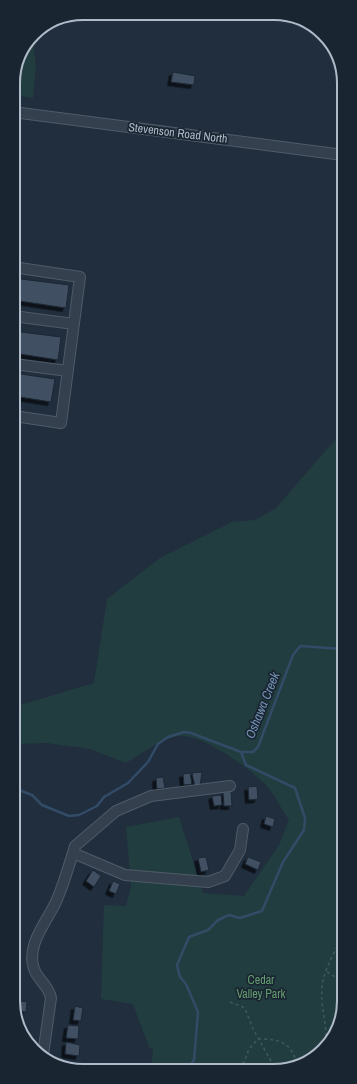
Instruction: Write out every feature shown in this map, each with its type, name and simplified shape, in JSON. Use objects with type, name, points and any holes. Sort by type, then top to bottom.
[{"type":"street","name":"Stevenson Road North","points":[[20,113],[337,154]]},
{"type":"street","points":[[20,268],[80,277],[61,423],[20,417]]},
{"type":"street","points":[[20,317],[74,324]]},
{"type":"street","points":[[20,365],[68,371]]},
{"type":"street","points":[[44,1050],[52,998],[50,992],[34,970],[33,959],[40,929],[58,899],[75,846],[116,811],[151,796],[230,786]]},
{"type":"street","points":[[73,853],[125,875],[208,882],[225,876],[240,850],[242,829]]},
{"type":"path","points":[[325,1037],[322,1007],[323,980],[337,948]]},
{"type":"path","points":[[326,972],[337,978]]},
{"type":"path","points":[[230,1002],[246,1011],[258,1039],[273,1064]]},
{"type":"path","points":[[249,1064],[242,1063],[249,1049],[258,1039],[270,1039],[285,1043],[294,1053],[295,1060]]},
{"type":"green space","points":[[33,45],[36,66],[33,98],[20,96],[20,79],[22,67]]},
{"type":"green space","name":"Cedar Valley Park","points":[[337,440],[336,1013],[332,1025],[321,1042],[305,1056],[294,1061],[274,1064],[152,1064],[153,1049],[149,1047],[133,1004],[101,999],[104,905],[126,906],[131,886],[126,827],[179,817],[203,893],[244,896],[279,845],[289,820],[272,792],[265,784],[238,762],[213,746],[190,737],[174,737],[153,746],[126,763],[90,749],[47,743],[20,744],[20,705],[94,683],[107,599],[160,558],[232,522],[255,520],[276,508],[334,441]]},
{"type":"building","points":[[173,72],[195,76],[194,85],[171,82]]},
{"type":"building","points":[[20,279],[69,285],[66,308],[20,301]]},
{"type":"building","points":[[20,332],[61,337],[58,360],[20,354]]},
{"type":"building","points":[[20,374],[55,379],[51,402],[20,397]]},
{"type":"building","points":[[202,772],[200,786],[195,787],[192,773]]},
{"type":"building","points":[[190,773],[192,784],[184,785],[183,774]]},
{"type":"building","points":[[163,777],[165,788],[157,789],[156,778]]},
{"type":"building","points":[[257,786],[258,799],[249,800],[248,787]]},
{"type":"building","points":[[231,791],[232,806],[224,806],[223,792]]},
{"type":"building","points":[[221,795],[222,805],[214,806],[212,796]]},
{"type":"building","points":[[266,816],[275,819],[273,827],[264,824]]},
{"type":"building","points":[[206,857],[209,870],[201,872],[198,858]]},
{"type":"building","points":[[248,857],[261,862],[258,870],[245,864]]},
{"type":"building","points":[[93,870],[101,876],[94,887],[86,881]]},
{"type":"building","points":[[113,881],[120,884],[116,894],[109,891]]},
{"type":"building","points":[[20,1001],[27,1002],[26,1012],[21,1012]]},
{"type":"building","points":[[75,1006],[83,1008],[81,1021],[73,1020]]},
{"type":"building","points":[[68,1025],[79,1026],[78,1039],[66,1038]]},
{"type":"building","points":[[66,1042],[80,1045],[79,1056],[65,1054]]},
{"type":"waterway","name":"Oshawa Creek","points":[[20,790],[32,795],[42,805],[69,816],[79,815],[97,806],[104,797],[128,783],[148,762],[158,744],[168,737],[184,732],[191,733],[241,752],[253,752],[258,747],[293,655],[300,646],[337,649]]},
{"type":"waterway","points":[[191,1064],[194,1060],[198,1012],[186,984],[180,977],[177,965],[189,937],[208,930],[218,920],[229,915],[240,918],[262,911],[283,862],[304,830],[305,818],[295,788],[246,765],[241,752]]}]
